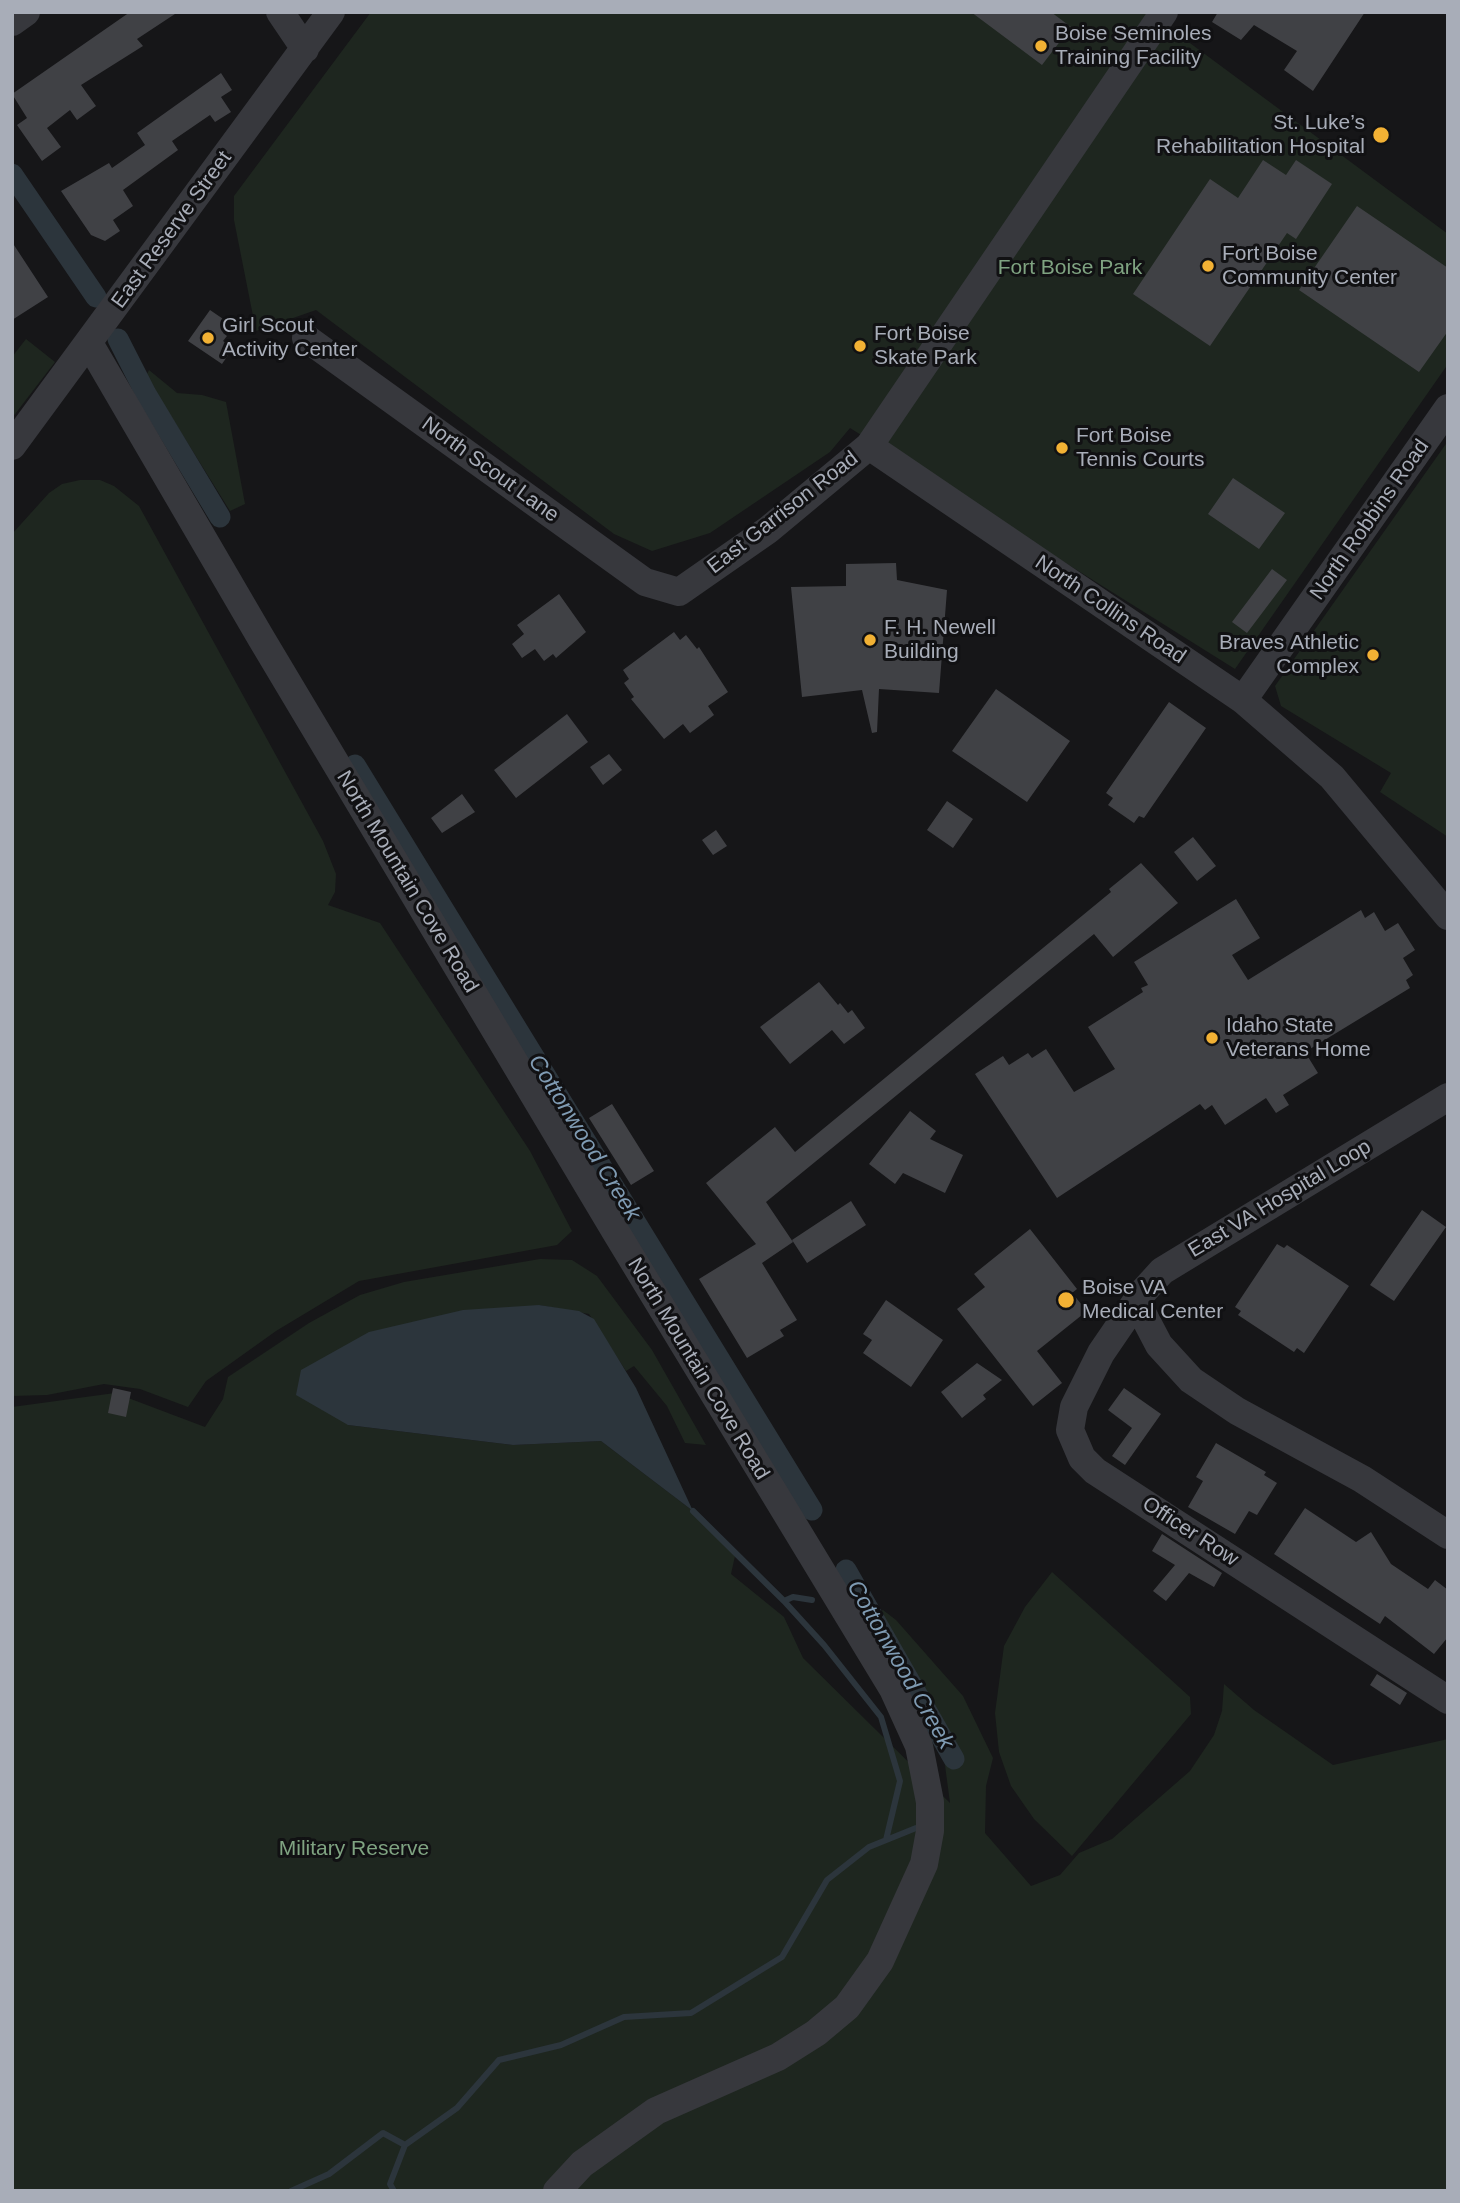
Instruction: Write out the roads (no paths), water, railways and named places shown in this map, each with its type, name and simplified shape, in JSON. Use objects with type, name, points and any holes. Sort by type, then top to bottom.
[{"type":"street","points":[[12,22],[26,12]]},
{"type":"street","points":[[280,12],[305,49]]},
{"type":"street","name":"East Reserve Street","points":[[12,446],[331,12]]},
{"type":"street","name":"East Garrison Road","points":[[679,592],[768,530],[869,446],[1164,12]]},
{"type":"street","name":"North Scout Lane","points":[[306,338],[645,582],[679,592]]},
{"type":"street","name":"North Mountain Cove Road","points":[[89,343],[267,649],[893,1689],[919,1746],[929,1802],[930,1831],[923,1864],[880,1961],[847,2007],[816,2033],[778,2057],[656,2111],[582,2164],[557,2191]]},
{"type":"street","name":"North Robbins Road","points":[[1243,700],[1448,408]]},
{"type":"street","name":"North Collins Road","points":[[869,446],[1243,700],[1332,777],[1448,916]]},
{"type":"street","name":"East VA Hospital Loop","points":[[1136,1301],[1162,1271],[1448,1097]]},
{"type":"street","points":[[1136,1301],[1159,1345],[1191,1380],[1237,1412],[1362,1479],[1448,1535]]},
{"type":"street","name":"Officer Row","points":[[1136,1301],[1101,1353],[1074,1407],[1070,1430],[1083,1458],[1095,1471],[1448,1700]]},
{"type":"waterway","points":[[12,174],[96,297]]},
{"type":"waterway","name":"Cottonwood Creek","points":[[118,339],[146,394],[220,517]]},
{"type":"waterway","name":"Cottonwood Creek","points":[[355,765],[812,1510]]},
{"type":"waterway","points":[[693,1511],[784,1601],[793,1597],[812,1600]]},
{"type":"waterway","name":"Cottonwood Creek","points":[[846,1570],[954,1759]]},
{"type":"waterway","points":[[784,1601],[824,1645],[881,1717],[900,1781],[886,1840]]},
{"type":"waterway","name":"Cottonwood Creek","points":[[405,2145],[457,2108],[499,2060],[561,2045],[624,2017],[691,2013],[782,1957],[827,1880],[869,1847],[916,1828]]},
{"type":"waterway","name":"Cottonwood Creek","points":[[291,2191],[329,2174],[383,2133],[405,2145]]},
{"type":"waterway","points":[[394,2191],[390,2184],[405,2145]]},
{"type":"place","name":"Boise Seminoles Training Facility","points":[[1041,46]]},
{"type":"place","name":"St. Luke’s Rehabilitation Hospital","points":[[1381,135]]},
{"type":"place","name":"Fort Boise Community Center","points":[[1208,266]]},
{"type":"place","name":"Girl Scout Activity Center","points":[[208,338]]},
{"type":"place","name":"Fort Boise Skate Park","points":[[860,346]]},
{"type":"place","name":"Fort Boise Tennis Courts","points":[[1062,448]]},
{"type":"place","name":"F. H. Newell Building","points":[[870,640]]},
{"type":"place","name":"Braves Athletic Complex","points":[[1373,655]]},
{"type":"place","name":"Idaho State Veterans Home","points":[[1212,1038]]},
{"type":"place","name":"Boise VA Medical Center","points":[[1066,1300]]},
{"type":"park label","name":"Fort Boise Park","points":[[1070,268]]},
{"type":"park label","name":"Military Reserve","points":[[354,1849]]}]
